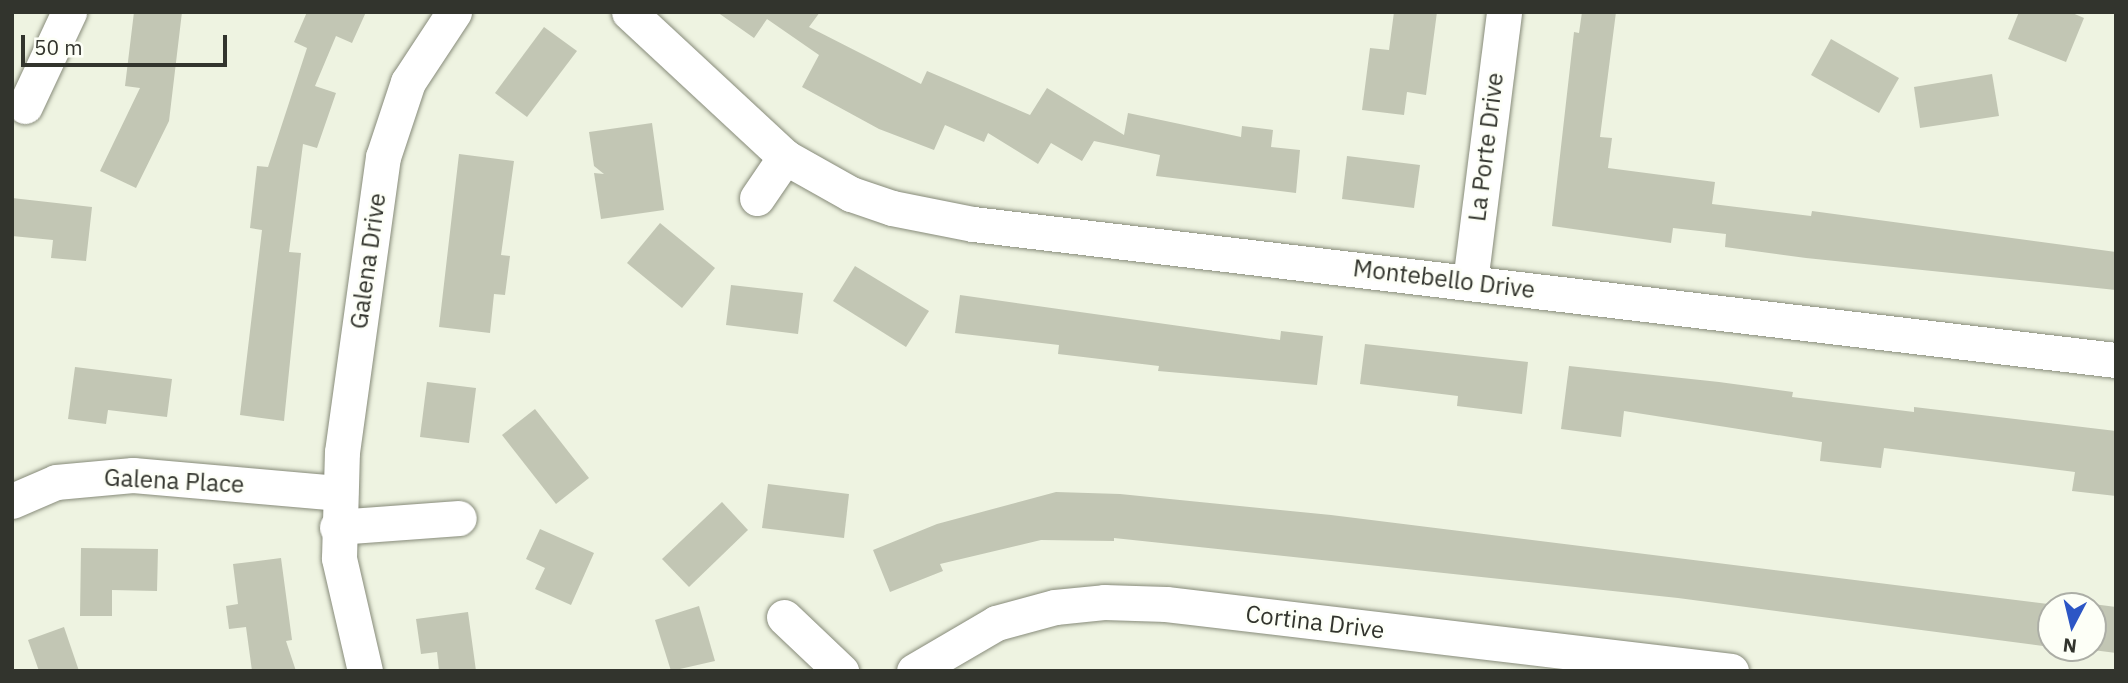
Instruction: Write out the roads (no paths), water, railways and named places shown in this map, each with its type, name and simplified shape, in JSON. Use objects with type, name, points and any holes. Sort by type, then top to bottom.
[{"type":"street","points":[[25,106],[69,12]]},
{"type":"street","name":"Galena Drive","points":[[365,671],[339,558],[338,510],[383,157],[408,82],[454,12]]},
{"type":"street","name":"Montebello Drive","points":[[629,12],[785,157],[851,194],[973,224],[2116,360]]},
{"type":"street","name":"La Porte Drive","points":[[1470,282],[1504,12]]},
{"type":"street","points":[[757,198],[785,157]]},
{"type":"street","name":"Galena Place","points":[[12,501],[56,482],[133,475],[338,510]]},
{"type":"street","points":[[338,510],[459,518]]},
{"type":"street","name":"Cortina Drive","points":[[914,671],[996,623],[1055,607],[1104,602],[1166,604],[1731,671]]},
{"type":"street","points":[[784,617],[841,671]]}]
